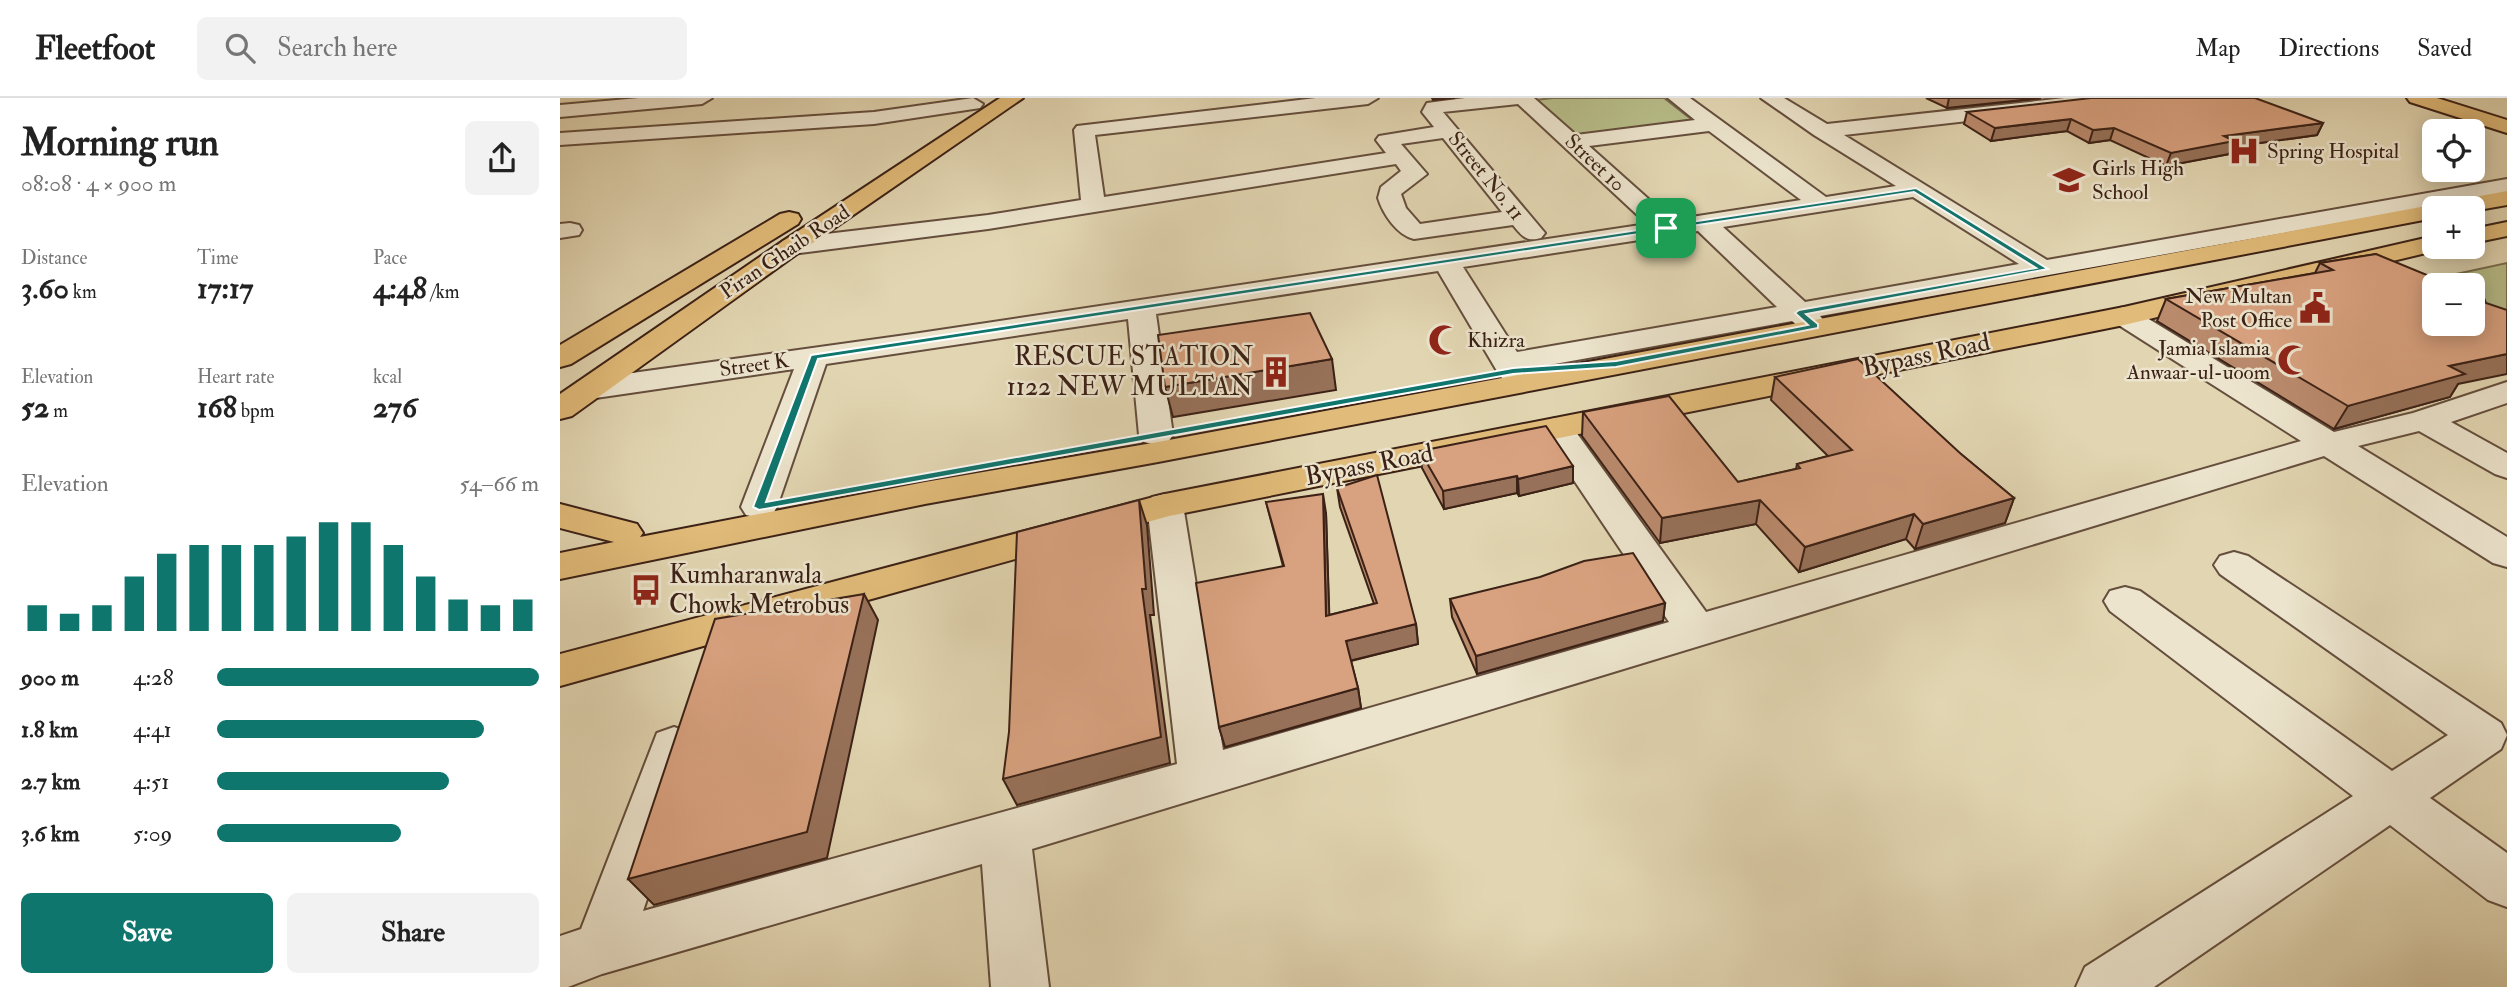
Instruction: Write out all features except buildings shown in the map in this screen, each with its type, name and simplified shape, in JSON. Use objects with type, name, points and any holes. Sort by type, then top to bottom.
[{"type":"main road","points":[[2417,98],[2507,127]]},
{"type":"main road","points":[[2436,98],[2507,121]]},
{"type":"main road","points":[[2458,98],[2507,113]]},
{"type":"main road","name":"Piran Ghaib Road","points":[[560,358],[846,183],[991,101]]},
{"type":"main road","name":"Piran Ghaib Road","points":[[560,409],[883,185],[991,101]]},
{"type":"main road","points":[[846,183],[883,185]]},
{"type":"main road","points":[[2485,197],[2504,191]]},
{"type":"main road","points":[[560,566],[887,500],[1616,364],[1807,319],[2422,213]]},
{"type":"main road","points":[[2485,234],[2507,229]]},
{"type":"main road","name":"Bypass Road","points":[[560,670],[1165,505],[2124,316],[2422,247]]},
{"type":"main road","points":[[621,321],[678,326]]},
{"type":"main road","points":[[560,548],[759,507],[1511,367],[1616,364]]},
{"type":"main road","points":[[560,516],[624,533]]},
{"type":"street","points":[[560,108],[569,98]]},
{"type":"street","points":[[560,108],[702,98]]},
{"type":"street","points":[[1093,205],[1084,130],[1368,98]]},
{"type":"street","points":[[1431,102],[1522,98]]},
{"type":"street","name":"Street 10","points":[[1522,98],[1666,228]]},
{"type":"street","points":[[1678,98],[1821,205]]},
{"type":"street","points":[[1771,98],[2044,269]]},
{"type":"street","points":[[1970,98],[1999,112]]},
{"type":"street","points":[[1821,131],[2117,98]]},
{"type":"street","points":[[560,139],[874,118],[991,101]]},
{"type":"street","name":"Street No. 11","points":[[1431,102],[1431,110],[1545,248]]},
{"type":"street","points":[[1881,104],[1912,121]]},
{"type":"street","points":[[1573,142],[1713,124]]},
{"type":"street","points":[[1450,131],[1386,140],[1416,174],[1408,176],[1389,192],[1389,200],[1414,232],[1519,218]]},
{"type":"street","points":[[792,246],[988,222],[1400,157]]},
{"type":"street","name":"Street K","points":[[589,389],[1141,309],[1916,190]]},
{"type":"street","points":[[1447,263],[1511,367],[1807,319],[2044,269],[2504,191]]},
{"type":"street","points":[[1703,222],[1807,319]]},
{"type":"street","points":[[2361,260],[2398,277]]},
{"type":"street","points":[[1141,309],[1156,435]]},
{"type":"street","points":[[2124,316],[2326,444],[2507,554]]},
{"type":"street","points":[[759,507],[814,356]]},
{"type":"street","points":[[1861,369],[1891,395]]},
{"type":"street","points":[[581,956],[1203,777],[1696,629],[2024,516],[2424,420],[2507,392]]},
{"type":"street","points":[[2424,420],[2507,467]]},
{"type":"street","points":[[1556,428],[1696,629]]},
{"type":"street","points":[[1165,505],[1203,777]]},
{"type":"street","points":[[2105,987],[2484,736],[2234,565]]},
{"type":"street","points":[[2125,601],[2507,883]]},
{"type":"street","points":[[581,956],[693,693],[715,629]]},
{"type":"street","points":[[1005,835],[1020,987]]},
{"type":"green space","points":[[1664,98],[1696,123],[1576,138],[1535,100]]},
{"type":"green space","points":[[2507,263],[2507,321],[2485,311],[2485,273],[2461,273]]},
{"type":"place","name":"Spring Hospital","points":[[2244,151]]},
{"type":"place","name":"Girls High School","points":[[2069,180]]},
{"type":"place","name":"New Multan Post Office","points":[[2315,308]]},
{"type":"place","name":"Khizra","points":[[1444,340]]},
{"type":"place","name":"Jamia Islamia Anwaar-ul-uoom","points":[[2293,360]]},
{"type":"place","name":"RESCUE STATION 1122 NEW MULTAN","points":[[1276,372]]},
{"type":"place","name":"Kumharanwala Chowk Metrobus","points":[[646,590]]},
{"type":"route","points":[[1916,190],[2044,269],[1799,313],[1815,326],[1616,364],[1513,371],[759,507],[814,356],[989,332],[1666,228],[1916,190]]}]
